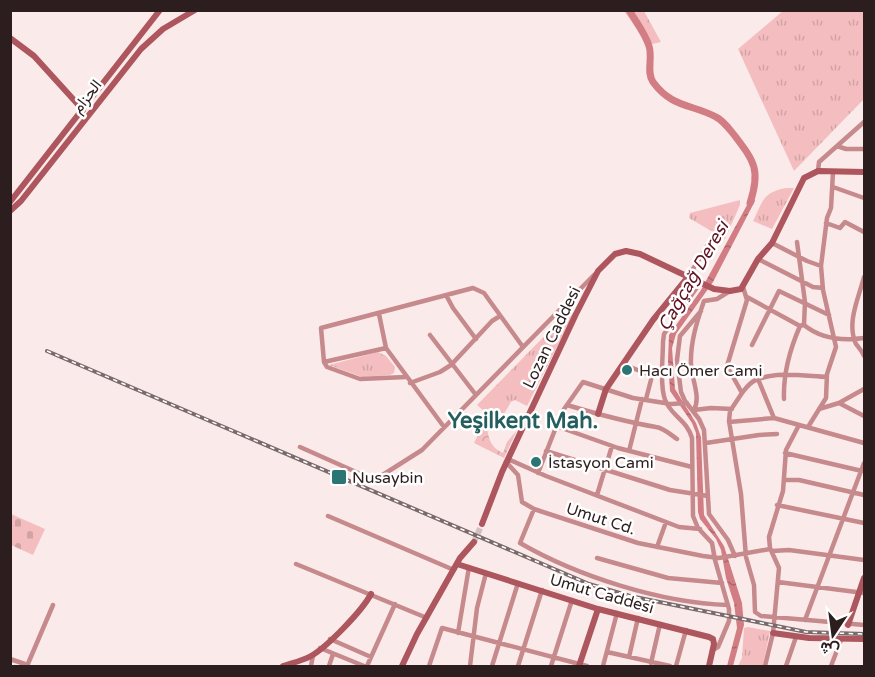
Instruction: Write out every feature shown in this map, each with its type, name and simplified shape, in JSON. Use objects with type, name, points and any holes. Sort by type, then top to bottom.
[{"type":"main road","name":"الحزام","points":[[10,202],[160,10]]},
{"type":"main road","name":"الحزام","points":[[10,211],[21,201],[141,49],[163,29],[195,10]]},
{"type":"main road","points":[[10,38],[29,52],[83,110]]},
{"type":"main road","points":[[730,291],[741,290],[758,259],[772,243],[804,178],[818,171],[864,172]]},
{"type":"main road","name":"Lozan Caddesi","points":[[482,524],[507,461],[598,271],[615,254],[626,251],[640,254],[701,284],[714,289],[730,291]]},
{"type":"main road","points":[[598,414],[606,389],[653,320],[688,277]]},
{"type":"main road","points":[[402,666],[455,567],[474,542]]},
{"type":"main road","name":"Umut Caddesi","points":[[455,567],[469,567],[598,609],[686,630],[713,639],[713,650]]},
{"type":"main road","points":[[848,625],[862,593],[864,578]]},
{"type":"main road","points":[[284,666],[312,655],[364,606],[371,594]]},
{"type":"main road","points":[[579,665],[598,609]]},
{"type":"main road","points":[[773,633],[841,640],[864,639]]},
{"type":"main road","points":[[709,666],[713,650]]},
{"type":"street","points":[[818,171],[819,162],[864,122]]},
{"type":"street","points":[[837,146],[846,149],[864,149]]},
{"type":"street","points":[[808,427],[826,398],[827,377],[836,347],[820,266],[834,187],[833,172]]},
{"type":"street","points":[[834,187],[864,198]]},
{"type":"street","points":[[826,223],[840,228],[845,222],[864,232]]},
{"type":"street","points":[[688,277],[711,240]]},
{"type":"street","points":[[784,399],[785,375],[790,349],[802,325],[804,304],[797,242]]},
{"type":"street","points":[[772,243],[799,258],[820,266]]},
{"type":"street","points":[[758,259],[803,282],[823,288]]},
{"type":"street","points":[[300,447],[373,477],[381,476],[422,450],[598,271]]},
{"type":"street","points":[[864,277],[854,309],[853,325],[855,339],[864,356]]},
{"type":"street","points":[[701,284],[664,334],[663,357],[669,404],[689,429],[692,438],[693,516],[700,530],[712,543],[728,605],[729,621],[718,647],[713,650]]},
{"type":"street","points":[[742,393],[727,366],[747,297],[743,287]]},
{"type":"street","points":[[406,377],[360,379],[332,369],[324,362],[321,328],[477,288],[484,293],[523,347]]},
{"type":"street","points":[[694,410],[698,403],[691,366],[692,348],[704,301],[717,299],[730,291]]},
{"type":"street","points":[[752,345],[779,291],[829,315]]},
{"type":"street","points":[[446,295],[476,339]]},
{"type":"street","points":[[747,297],[813,332],[835,339],[864,338]]},
{"type":"street","points":[[701,311],[686,326],[680,336],[676,360],[681,392],[694,410],[704,430],[709,514],[728,540],[733,556]]},
{"type":"street","points":[[379,314],[386,348],[444,427]]},
{"type":"street","points":[[410,383],[440,372],[451,365],[492,321],[500,316]]},
{"type":"street","points":[[430,335],[476,395]]},
{"type":"street","points":[[324,362],[386,348]]},
{"type":"street","points":[[623,364],[652,376],[629,451]]},
{"type":"street","points":[[827,377],[785,375],[753,380],[732,409],[729,422],[741,494],[746,554],[754,585],[754,612],[761,616],[864,625]]},
{"type":"street","points":[[758,379],[774,418]]},
{"type":"street","points":[[538,473],[556,426],[583,382],[633,398],[669,404],[688,404]]},
{"type":"street","points":[[819,410],[839,403],[864,389]]},
{"type":"street","points":[[839,403],[864,416]]},
{"type":"street","points":[[567,405],[637,424],[655,426],[677,439]]},
{"type":"street","points":[[694,410],[732,409]]},
{"type":"street","points":[[729,422],[774,418],[864,443]]},
{"type":"street","points":[[765,666],[773,633],[779,568],[771,550],[769,537],[783,491],[785,453],[799,425]]},
{"type":"street","points":[[556,426],[612,446],[692,467]]},
{"type":"street","points":[[706,443],[777,434]]},
{"type":"street","points":[[597,495],[612,446]]},
{"type":"street","points":[[546,451],[670,490],[707,496]]},
{"type":"street","points":[[785,453],[863,471]]},
{"type":"street","points":[[507,461],[679,527],[700,530]]},
{"type":"street","points":[[507,461],[518,475],[522,502],[534,509],[520,543],[537,553],[623,587],[728,605]]},
{"type":"street","points":[[805,620],[852,492],[863,471],[864,463]]},
{"type":"street","points":[[784,480],[799,480],[864,495]]},
{"type":"street","points":[[777,505],[864,523]]},
{"type":"street","name":"Umut Cd.","points":[[534,509],[638,543],[717,558],[771,550],[789,550],[864,560]]},
{"type":"street","points":[[328,516],[455,567]]},
{"type":"street","points":[[657,547],[666,522]]},
{"type":"street","points":[[597,558],[668,578],[722,583]]},
{"type":"street","points":[[296,564],[427,618]]},
{"type":"street","points":[[458,633],[469,567]]},
{"type":"street","points":[[470,666],[486,573]]},
{"type":"street","points":[[778,582],[862,593]]},
{"type":"street","points":[[492,666],[518,583]]},
{"type":"street","points":[[518,666],[542,590]]},
{"type":"street","points":[[551,666],[572,600]]},
{"type":"street","points":[[320,648],[366,666],[395,604]]},
{"type":"street","points":[[10,658],[28,666],[53,605]]},
{"type":"street","points":[[603,666],[617,614]]},
{"type":"street","points":[[629,657],[638,618]]},
{"type":"street","points":[[651,663],[660,624]]},
{"type":"street","points":[[429,666],[442,628],[473,638],[587,666]]},
{"type":"street","points":[[676,666],[686,630]]},
{"type":"street","points":[[786,666],[796,637]]},
{"type":"street","points":[[330,639],[371,657]]},
{"type":"street","points":[[831,666],[841,640]]},
{"type":"street","points":[[607,652],[670,666]]},
{"type":"street","points":[[329,666],[333,654]]},
{"type":"street","points":[[311,666],[312,655]]},
{"type":"street","points":[[639,666],[642,660]]},
{"type":"green space","points":[[784,10],[864,11],[864,99],[794,171],[738,49]]},
{"type":"green space","points":[[624,11],[644,11],[661,42],[648,45]]},
{"type":"green space","points":[[786,188],[794,188],[772,229],[753,221],[768,195]]},
{"type":"green space","points":[[740,200],[725,239],[689,218],[690,213]]},
{"type":"green space","points":[[568,312],[572,312],[573,315],[527,406],[515,400],[511,402],[504,414],[491,408],[486,413],[477,405]]},
{"type":"green space","points":[[378,352],[386,356],[395,367],[394,373],[362,377],[329,365]]},
{"type":"green space","points":[[485,420],[491,443],[503,453],[507,442],[517,430],[504,458],[474,443]]},
{"type":"green space","points":[[11,514],[45,529],[33,555],[11,545]]},
{"type":"green space","points":[[744,628],[770,631],[763,666],[738,666],[742,658]]},
{"type":"water","points":[[753,194],[755,201],[713,282],[676,334],[672,348],[675,389],[696,423],[701,437],[704,515],[724,546],[742,603],[744,625],[733,666],[727,666],[737,628],[734,603],[726,578],[721,550],[716,539],[700,519],[698,512],[696,433],[692,423],[670,391],[669,335],[701,290]]},
{"type":"waterway","name":"Çağçağ Deresi","points":[[629,10],[649,46],[650,74],[653,82],[667,97],[719,119],[747,152],[755,174],[750,203]]},
{"type":"tunnel","points":[[474,542],[482,524]]},
{"type":"railway","points":[[47,351],[589,584],[630,596],[806,632],[864,634]]},
{"type":"place","name":"Hacı Ömer Cami","points":[[627,370]]},
{"type":"place","name":"İstasyon Cami","points":[[536,462]]},
{"type":"place","name":"Nusaybin","points":[[339,477]]},
{"type":"district","name":"Yeşilkent Mah.","points":[[523,420]]}]
